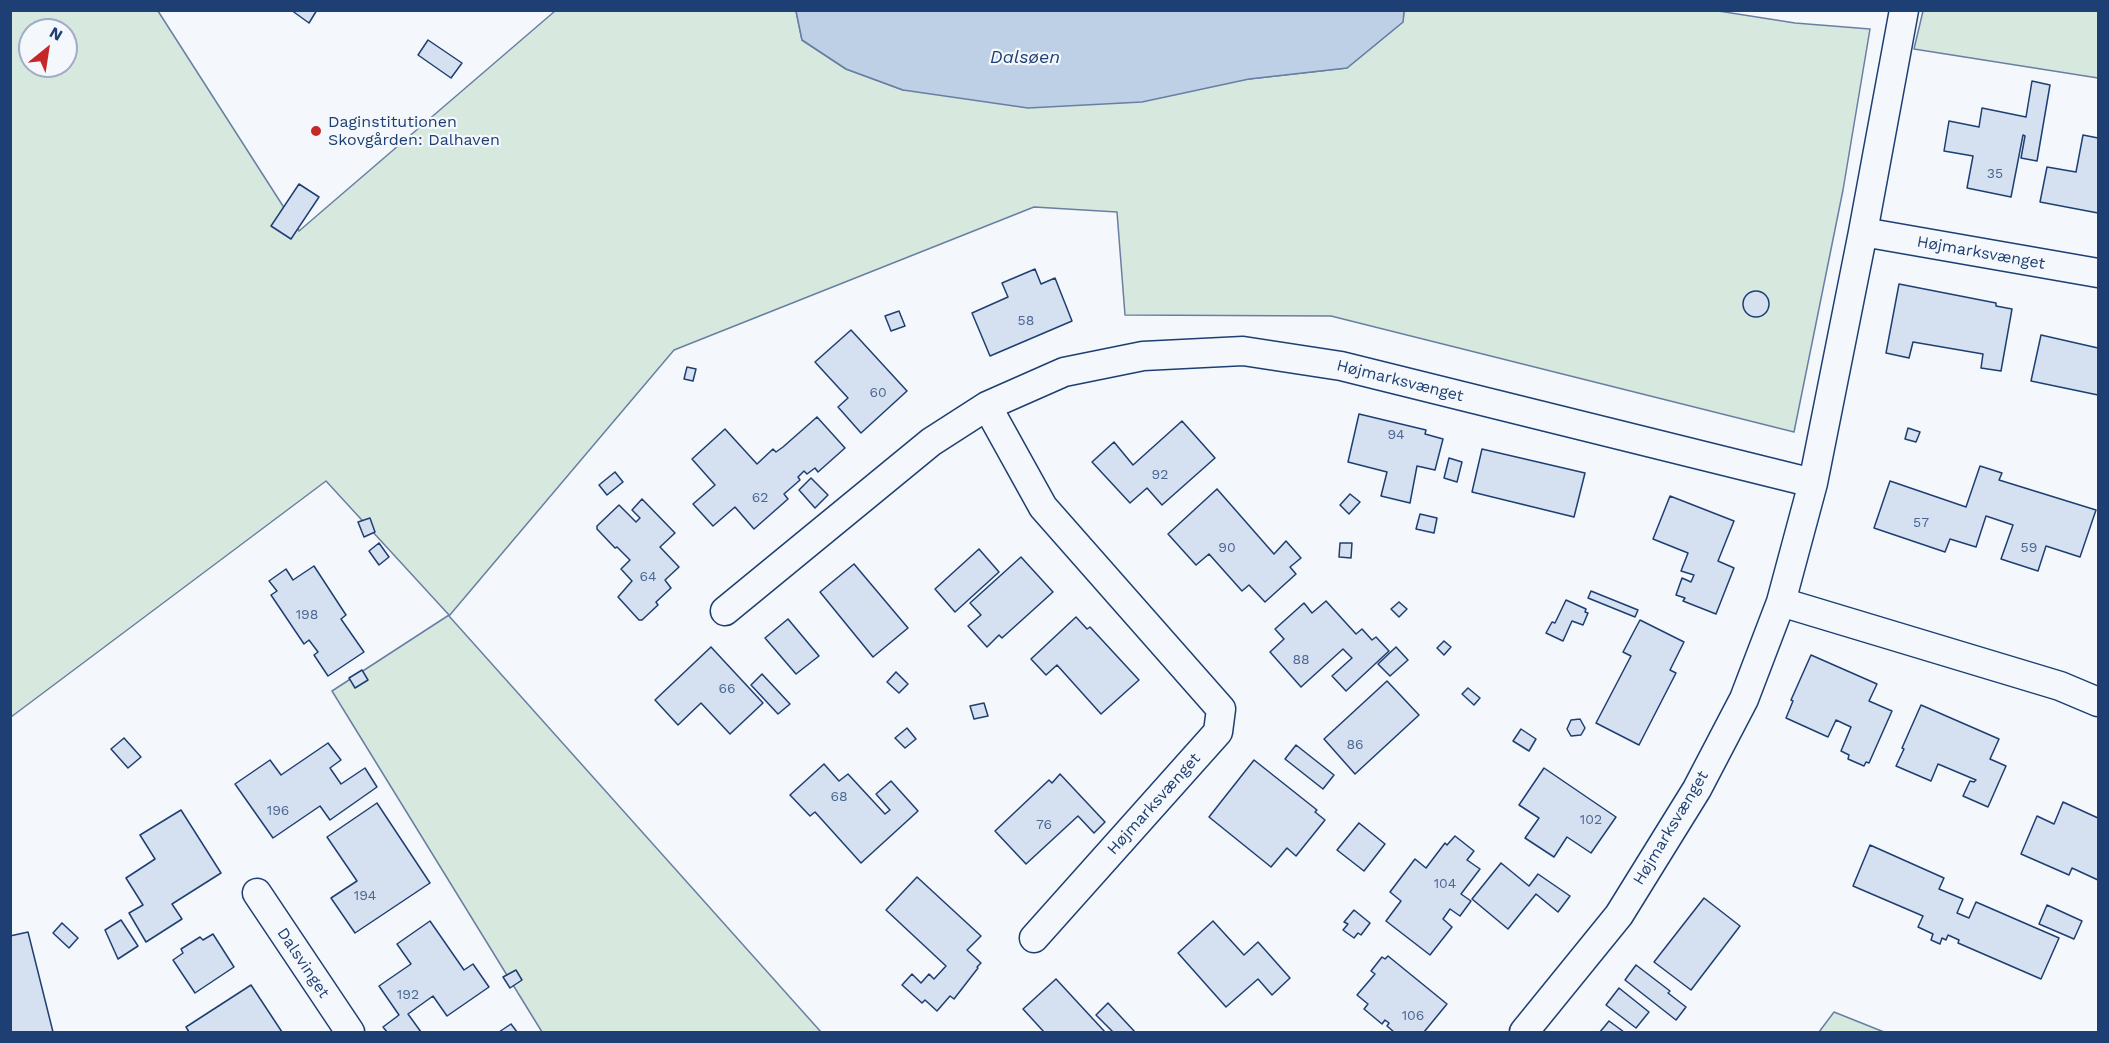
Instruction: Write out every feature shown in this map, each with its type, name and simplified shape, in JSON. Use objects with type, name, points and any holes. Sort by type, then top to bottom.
[{"type":"street","name":"Højmarksvænget","points":[[1524,1032],[1619,915],[1697,789],[1744,699],[1781,602],[1813,483],[1904,10]]},
{"type":"street","name":"Højmarksvænget","points":[[1863,232],[2098,273]]},
{"type":"street","name":"Højmarksvænget","points":[[725,611],[931,442],[987,406],[1064,372],[1143,356],[1243,351],[1341,366],[1813,483]]},
{"type":"street","name":"Højmarksvænget","points":[[987,406],[1043,507],[1221,709],[1218,732],[1034,938]]},
{"type":"street","points":[[1781,602],[2060,686],[2098,702]]},
{"type":"street","name":"Dalsvinget","points":[[257,893],[350,1032]]},
{"type":"shaded area","points":[[1712,10],[1795,23],[1870,29],[1843,190],[1794,432],[1331,316],[1125,315],[1117,212],[1034,207],[674,350],[449,616],[821,1032],[542,1032],[332,691],[449,615],[326,481],[11,717],[11,11],[158,11],[299,231],[555,11],[796,11],[802,40],[846,69],[903,90],[1249,79],[1347,68],[1403,22],[1404,11]]},
{"type":"shaded area","points":[[1923,11],[2098,11],[2098,78],[1914,49]]},
{"type":"shaded area","points":[[1834,1012],[1884,1032],[1819,1032]]},
{"type":"water","name":"Dalsøen","points":[[796,10],[1404,11],[1403,22],[1347,68],[1249,79],[1142,102],[1028,108],[903,90],[846,69],[802,40]]},
{"type":"building","points":[[291,10],[317,10],[309,23]]},
{"type":"building","points":[[428,40],[462,63],[451,78],[418,55]]},
{"type":"building","points":[[2032,81],[2050,85],[2037,161],[2021,158],[2025,136],[2023,135],[2011,197],[1967,188],[1973,156],[1944,151],[1949,121],[1979,127],[1982,108],[2026,117]]},
{"type":"building","points":[[2083,135],[2098,138],[2098,213],[2040,202],[2047,167],[2076,172]]},
{"type":"building","points":[[299,184],[319,197],[291,239],[271,226]]},
{"type":"building","points":[[1035,269],[1041,284],[1055,278],[1072,321],[990,356],[972,313],[1008,297],[1002,283]]},
{"type":"building","points":[[1899,284],[1996,303],[1996,306],[2012,309],[2001,371],[1981,368],[1983,354],[1913,342],[1909,358],[1886,353]]},
{"type":"building","points":[[1756,291],[1765,295],[1769,304],[1765,313],[1756,317],[1747,313],[1743,304],[1747,295]]},
{"type":"building","points":[[899,311],[905,326],[891,331],[885,316]]},
{"type":"building","points":[[851,330],[907,391],[861,433],[838,407],[848,398],[815,362]]},
{"type":"building","points":[[2041,335],[2098,348],[2098,395],[2031,381]]},
{"type":"building","points":[[687,367],[696,369],[693,381],[684,379]]},
{"type":"building","points":[[1359,414],[1426,430],[1425,434],[1443,439],[1435,470],[1417,466],[1410,503],[1381,496],[1387,472],[1348,462]]},
{"type":"building","points":[[817,417],[845,448],[818,472],[815,468],[807,474],[804,471],[798,477],[800,480],[784,494],[788,499],[754,529],[735,507],[713,526],[693,504],[715,485],[692,459],[725,429],[757,464],[773,449],[776,452],[783,447]]},
{"type":"building","points":[[1182,421],[1215,458],[1162,505],[1147,488],[1130,503],[1092,462],[1114,442],[1133,465]]},
{"type":"building","points":[[1908,428],[1920,432],[1916,442],[1905,439]]},
{"type":"building","points":[[1482,449],[1585,473],[1574,517],[1472,492]]},
{"type":"building","points":[[1449,458],[1462,462],[1457,482],[1444,478]]},
{"type":"building","points":[[1980,466],[2002,473],[1999,480],[2096,510],[2080,557],[2046,546],[2038,571],[2001,559],[2013,525],[1986,516],[1976,547],[1950,539],[1945,552],[1874,528],[1890,481],[1966,507]]},
{"type":"building","points":[[615,472],[623,482],[607,495],[599,485]]},
{"type":"building","points":[[811,478],[828,495],[815,508],[799,490]]},
{"type":"building","points":[[1217,489],[1274,554],[1286,541],[1301,558],[1290,567],[1296,574],[1265,602],[1249,585],[1242,591],[1209,554],[1196,565],[1168,534]]},
{"type":"building","points":[[1350,494],[1360,502],[1349,514],[1340,505]]},
{"type":"building","points":[[1670,496],[1734,521],[1718,561],[1734,568],[1716,614],[1683,601],[1685,598],[1676,595],[1682,578],[1691,582],[1694,575],[1681,571],[1688,553],[1653,539]]},
{"type":"building","points":[[642,499],[675,533],[660,547],[679,567],[665,580],[671,588],[656,602],[658,605],[642,620],[639,620],[618,597],[632,581],[621,569],[630,560],[617,547],[615,548],[597,529],[597,526],[619,505],[636,522],[640,518],[632,510]]},
{"type":"building","points":[[1420,514],[1437,518],[1434,533],[1416,529]]},
{"type":"building","points":[[370,518],[375,532],[364,537],[358,522]]},
{"type":"building","points":[[379,543],[389,557],[379,565],[369,551]]},
{"type":"building","points":[[1340,543],[1352,543],[1351,558],[1339,557]]},
{"type":"building","points":[[979,549],[999,572],[955,612],[935,589]]},
{"type":"building","points":[[1021,557],[1053,592],[1002,638],[999,635],[987,647],[968,626],[981,615],[970,603]]},
{"type":"building","points":[[854,564],[908,628],[873,657],[820,592]]},
{"type":"building","points":[[314,566],[346,615],[341,619],[364,652],[328,676],[314,655],[318,652],[309,640],[304,644],[271,595],[277,591],[269,581],[286,569],[293,580]]},
{"type":"building","points":[[1591,591],[1638,610],[1635,617],[1588,598]]},
{"type":"building","points":[[1566,600],[1586,609],[1585,612],[1588,613],[1583,625],[1572,621],[1563,641],[1546,633],[1552,622],[1555,623]]},
{"type":"building","points":[[1326,601],[1356,634],[1362,629],[1372,640],[1376,637],[1389,651],[1346,691],[1332,676],[1352,658],[1343,649],[1301,687],[1270,652],[1284,639],[1275,629],[1304,603],[1312,613]]},
{"type":"building","points":[[1399,602],[1407,609],[1399,617],[1391,609]]},
{"type":"building","points":[[1076,617],[1087,629],[1090,627],[1139,680],[1101,714],[1057,665],[1046,675],[1031,659]]},
{"type":"building","points":[[788,619],[819,656],[796,674],[765,638]]},
{"type":"building","points":[[1640,620],[1684,642],[1670,670],[1676,673],[1639,745],[1596,723],[1631,656],[1623,652]]},
{"type":"building","points":[[1444,641],[1451,647],[1444,655],[1437,648]]},
{"type":"building","points":[[711,647],[763,703],[730,734],[701,703],[678,725],[655,700]]},
{"type":"building","points":[[1396,647],[1408,660],[1390,676],[1378,664]]},
{"type":"building","points":[[1811,655],[1877,684],[1869,701],[1892,711],[1869,763],[1866,762],[1864,766],[1848,759],[1849,755],[1841,751],[1851,727],[1836,720],[1828,737],[1786,718],[1793,701],[1791,700]]},
{"type":"building","points":[[362,670],[368,680],[355,688],[349,678]]},
{"type":"building","points":[[896,672],[908,684],[899,693],[887,682]]},
{"type":"building","points":[[762,674],[790,704],[778,714],[751,685]]},
{"type":"building","points":[[1387,681],[1419,715],[1355,774],[1324,739]]},
{"type":"building","points":[[1468,688],[1480,698],[1474,705],[1462,694]]},
{"type":"building","points":[[984,703],[988,716],[974,719],[970,706]]},
{"type":"building","points":[[1921,705],[1999,739],[1990,759],[2006,766],[1988,807],[1963,796],[1970,781],[1976,780],[1938,764],[1931,781],[1896,766]]},
{"type":"building","points":[[1580,719],[1585,728],[1581,735],[1571,736],[1567,729],[1571,720]]},
{"type":"building","points":[[907,728],[916,739],[905,748],[895,738]]},
{"type":"building","points":[[1521,729],[1536,739],[1529,751],[1513,741]]},
{"type":"building","points":[[124,738],[141,757],[128,768],[111,749]]},
{"type":"building","points":[[328,743],[341,760],[330,768],[341,784],[365,768],[377,787],[330,820],[320,806],[273,838],[235,784],[270,760],[281,775]]},
{"type":"building","points":[[1296,745],[1334,775],[1323,789],[1285,759]]},
{"type":"building","points":[[1254,760],[1317,810],[1315,812],[1325,820],[1296,856],[1287,848],[1271,867],[1209,817]]},
{"type":"building","points":[[824,764],[839,781],[848,774],[885,814],[890,810],[876,794],[891,781],[918,811],[861,863],[815,812],[810,816],[790,795]]},
{"type":"building","points":[[1544,768],[1616,817],[1591,853],[1567,837],[1554,857],[1525,838],[1539,818],[1519,805]]},
{"type":"building","points":[[1060,774],[1105,822],[1094,833],[1078,816],[1026,864],[995,831],[1049,780],[1052,783]]},
{"type":"building","points":[[2063,802],[2098,818],[2098,880],[2072,868],[2069,875],[2021,854],[2037,816],[2054,824]]},
{"type":"building","points":[[377,803],[430,883],[355,933],[331,898],[357,881],[327,837]]},
{"type":"building","points":[[181,810],[221,873],[172,904],[182,919],[146,942],[129,913],[143,905],[126,878],[155,859],[140,835]]},
{"type":"building","points":[[1359,823],[1385,844],[1364,871],[1337,850]]},
{"type":"building","points":[[1455,836],[1474,851],[1467,860],[1480,869],[1461,894],[1471,901],[1460,916],[1450,909],[1443,919],[1452,927],[1430,955],[1386,921],[1401,901],[1390,892],[1415,859],[1426,868],[1445,843],[1447,845]]},
{"type":"building","points":[[1870,845],[1944,878],[1939,889],[1963,899],[1957,913],[1969,918],[1976,902],[2059,938],[2041,979],[1958,943],[1959,940],[1948,935],[1946,940],[1942,938],[1940,944],[1931,940],[1933,934],[1918,927],[1923,916],[1853,886]]},
{"type":"building","points":[[1501,863],[1529,886],[1538,874],[1570,896],[1558,912],[1536,894],[1508,929],[1472,899]]},
{"type":"building","points":[[917,877],[981,936],[967,950],[981,963],[954,999],[950,996],[937,1011],[925,1000],[922,1003],[902,985],[912,974],[921,983],[929,974],[934,979],[946,966],[886,910]]},
{"type":"building","points":[[1704,898],[1740,926],[1691,990],[1654,962]]},
{"type":"building","points":[[2047,905],[2082,921],[2074,939],[2039,924]]},
{"type":"building","points":[[1354,910],[1370,923],[1361,935],[1358,933],[1354,938],[1343,930],[1348,924],[1344,922]]},
{"type":"building","points":[[121,920],[138,946],[118,959],[105,930]]},
{"type":"building","points":[[430,921],[464,970],[473,964],[489,987],[447,1016],[433,996],[408,1014],[421,1032],[387,1032],[383,1027],[399,1015],[379,986],[411,964],[397,944]]},
{"type":"building","points":[[1213,921],[1244,955],[1258,942],[1290,978],[1272,995],[1258,979],[1226,1007],[1178,953]]},
{"type":"building","points":[[62,923],[78,938],[69,948],[53,933]]},
{"type":"building","points":[[28,932],[53,1032],[10,1032],[10,936]]},
{"type":"building","points":[[213,934],[234,967],[195,993],[173,960],[183,953],[181,949],[200,937],[203,940]]},
{"type":"building","points":[[1388,956],[1447,1004],[1424,1032],[1394,1032],[1387,1026],[1389,1023],[1385,1020],[1382,1024],[1364,1009],[1368,1004],[1357,995],[1375,974],[1371,971],[1382,957],[1385,959]]},
{"type":"building","points":[[1636,965],[1670,991],[1668,993],[1686,1007],[1676,1020],[1625,980]]},
{"type":"building","points":[[516,970],[522,980],[510,988],[503,977]]},
{"type":"building","points":[[1056,979],[1105,1032],[1044,1032],[1023,1009]]},
{"type":"building","points":[[251,985],[282,1032],[189,1032],[186,1027]]},
{"type":"building","points":[[1619,988],[1649,1012],[1636,1028],[1606,1005]]},
{"type":"building","points":[[1108,1003],[1135,1032],[1113,1032],[1096,1015]]},
{"type":"building","points":[[1609,1021],[1624,1032],[1600,1032]]},
{"type":"building","points":[[511,1024],[517,1032],[499,1032]]},
{"type":"place","name":"Daginstitutionen Skovgården: Dalhaven","points":[[316,131]]}]
